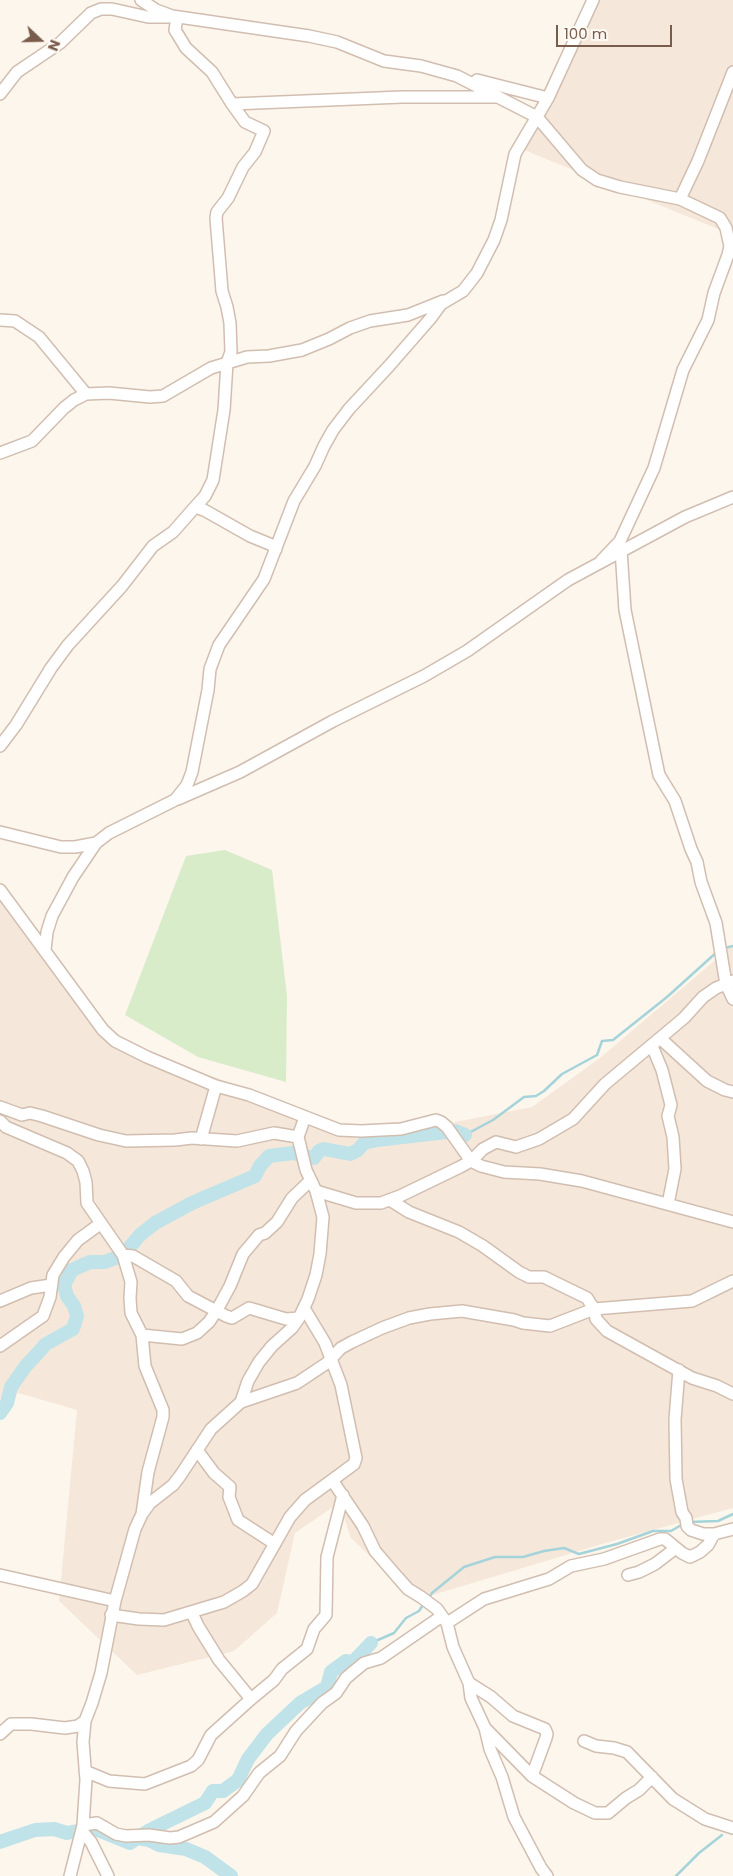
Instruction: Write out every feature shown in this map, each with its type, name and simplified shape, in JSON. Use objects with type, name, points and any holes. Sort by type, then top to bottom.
[{"type":"street","points":[[90,13],[94,0]]},
{"type":"street","points":[[0,94],[17,72],[60,43],[106,0]]},
{"type":"street","points":[[141,0],[156,10],[175,17]]},
{"type":"street","points":[[0,453],[32,441],[64,408],[86,394],[109,393],[163,396],[211,368],[247,357],[268,356],[302,350],[356,326],[370,321],[408,315],[458,294],[467,287],[488,251],[501,220],[516,154],[548,98],[593,0]]},
{"type":"street","points":[[90,13],[107,9],[148,17],[175,17],[309,36],[337,42],[384,61],[421,66],[548,98]]},
{"type":"street","points":[[0,746],[16,726],[51,668],[68,645],[122,586],[153,546],[174,532],[205,496],[214,480],[224,410],[227,363],[231,352],[230,323],[222,291],[216,218],[217,212],[228,198],[243,167],[255,152],[264,131],[245,122],[212,72],[186,48],[175,30],[175,17]]},
{"type":"street","points":[[680,199],[702,153],[733,72]]},
{"type":"street","points":[[448,73],[471,82],[537,117],[582,170],[597,180],[620,187],[680,199],[733,224]]},
{"type":"street","points":[[232,104],[402,97],[499,97]]},
{"type":"street","points":[[601,561],[620,541],[654,468],[683,370],[708,320],[714,293],[730,246],[726,228],[720,218]]},
{"type":"street","points":[[175,800],[183,792],[192,772],[213,658],[219,645],[264,579],[294,501],[316,466],[333,430],[349,408],[389,366],[446,300]]},
{"type":"street","points":[[0,320],[15,322],[39,337],[86,394]]},
{"type":"street","points":[[45,950],[47,932],[52,916],[72,877],[96,843],[109,833],[175,800],[240,772],[333,721],[424,676],[467,652],[568,580],[685,517],[733,497]]},
{"type":"street","points":[[195,507],[204,510],[250,536],[272,545],[276,549]]},
{"type":"street","points":[[621,550],[625,610],[659,776],[675,801],[697,862],[701,882],[716,923],[731,983],[733,999]]},
{"type":"street","points":[[0,832],[60,847],[75,847],[96,843]]},
{"type":"street","points":[[0,890],[97,1023],[111,1038],[147,1057],[216,1086],[250,1095],[339,1130],[401,1129],[436,1120],[441,1122],[450,1131],[471,1161],[492,1170],[540,1174],[582,1182],[733,1222]]},
{"type":"street","points":[[316,1192],[356,1203],[371,1204],[390,1200],[471,1161],[496,1142],[511,1147],[524,1145],[574,1119],[605,1084],[684,1018],[703,997],[716,988],[731,983]]},
{"type":"street","points":[[656,1042],[707,1081],[733,1092]]},
{"type":"street","points":[[656,1042],[670,1105],[668,1116],[673,1137],[674,1169],[668,1204]]},
{"type":"street","points":[[201,1139],[216,1086]]},
{"type":"street","points":[[0,1107],[22,1114],[30,1113],[42,1116],[99,1135],[126,1141],[237,1140],[274,1133],[298,1137]]},
{"type":"street","points":[[142,1514],[157,1496],[173,1485],[211,1430],[240,1402],[248,1381],[259,1362],[272,1346],[292,1328],[302,1313],[316,1275],[323,1230],[323,1217],[316,1192],[301,1154],[298,1137],[305,1117]]},
{"type":"street","points":[[0,1121],[6,1126],[67,1153],[78,1161],[86,1182],[87,1203],[123,1255],[130,1282],[131,1313],[142,1335],[145,1366],[164,1417],[148,1472],[142,1514],[130,1544],[114,1601],[101,1672],[85,1721],[82,1828],[70,1876]]},
{"type":"street","points":[[142,1335],[182,1339],[197,1333],[217,1310],[230,1286],[243,1254],[259,1235],[265,1233],[277,1222],[292,1198],[311,1180]]},
{"type":"street","points":[[390,1200],[409,1212],[460,1232],[529,1277],[544,1276],[564,1288],[587,1298],[594,1309],[596,1319],[607,1331],[692,1378],[733,1394]]},
{"type":"street","points":[[0,1346],[43,1316],[50,1297],[53,1275],[70,1248],[100,1224]]},
{"type":"street","points":[[123,1255],[132,1256],[176,1281],[188,1296],[232,1318],[249,1308],[286,1319],[302,1313]]},
{"type":"street","points":[[240,1402],[297,1383],[327,1363],[341,1348],[402,1320],[430,1314],[462,1311],[523,1323],[550,1326],[594,1309],[692,1301],[733,1281]]},
{"type":"street","points":[[0,1301],[31,1288],[51,1285]]},
{"type":"street","points":[[111,1615],[164,1620],[224,1602],[252,1584],[290,1517],[305,1500],[354,1464],[356,1458],[341,1385],[331,1358],[302,1313]]},
{"type":"street","points":[[679,1370],[675,1419],[676,1479],[682,1512],[691,1530],[697,1532],[714,1534],[733,1528]]},
{"type":"street","points":[[197,1450],[214,1473],[230,1487],[229,1497],[238,1520],[276,1544]]},
{"type":"street","points":[[332,1480],[363,1526],[375,1550],[408,1590],[426,1600],[444,1620],[453,1647],[469,1683],[471,1698],[485,1728],[490,1749],[502,1777],[514,1817],[547,1876]]},
{"type":"street","points":[[85,1771],[109,1781],[145,1784],[190,1766],[198,1760],[211,1735],[274,1680],[282,1669],[307,1650],[314,1629],[326,1615],[327,1557],[343,1494]]},
{"type":"street","points":[[82,1828],[96,1823],[116,1834],[126,1836],[136,1834],[150,1835],[163,1838],[179,1836],[214,1822],[243,1796],[259,1773],[280,1756],[296,1731],[322,1703],[336,1693],[346,1678],[364,1663],[381,1658],[444,1620],[490,1597],[549,1579],[571,1566],[604,1559],[660,1538],[665,1539],[682,1554],[690,1557],[704,1548],[714,1534]]},
{"type":"street","points":[[628,1575],[655,1564],[676,1548]]},
{"type":"street","points":[[0,1575],[114,1601]]},
{"type":"street","points":[[192,1613],[219,1660],[251,1699]]},
{"type":"street","points":[[469,1683],[492,1697],[513,1716],[545,1729],[546,1738],[532,1776]]},
{"type":"street","points":[[0,1734],[5,1722],[65,1728],[78,1726],[85,1721]]},
{"type":"street","points":[[485,1728],[532,1776],[574,1803],[601,1814],[608,1813],[614,1809],[652,1778]]},
{"type":"street","points":[[584,1741],[596,1746],[627,1752],[674,1799],[696,1814],[733,1828]]},
{"type":"street","points":[[82,1828],[108,1876]]},
{"type":"shaded area","points":[[589,0],[733,0],[733,235],[524,150]]},
{"type":"shaded area","points":[[0,894],[102,1036],[378,1137],[532,1107],[600,1058],[733,945],[733,1508],[609,1542],[416,1600],[351,1538],[339,1503],[295,1533],[277,1613],[234,1651],[137,1675],[59,1601],[77,1410],[8,1390],[0,1399]]},
{"type":"green space","points":[[225,850],[272,870],[287,996],[286,1082],[198,1057],[125,1015],[186,856]]},
{"type":"waterway","points":[[725,948],[733,946]]},
{"type":"waterway","points":[[465,1135],[493,1120],[524,1097],[536,1096],[562,1074],[597,1055],[602,1041],[613,1040],[667,997],[718,951]]},
{"type":"waterway","points":[[0,1413],[7,1403],[11,1387],[25,1367],[46,1344],[73,1329],[77,1316],[64,1285],[72,1270],[90,1262],[105,1262],[123,1255],[140,1235],[155,1223],[192,1203],[255,1176],[260,1166],[269,1156],[293,1153],[314,1158],[319,1151],[324,1149],[350,1154],[358,1150],[364,1143],[377,1140],[455,1131],[465,1135]]},
{"type":"waterway","points":[[689,1522],[718,1521],[733,1514]]},
{"type":"waterway","points":[[428,1599],[432,1593],[464,1567],[495,1557],[523,1557],[564,1548],[579,1554],[617,1544],[653,1531],[671,1531],[683,1524]]},
{"type":"waterway","points":[[371,1643],[394,1633],[406,1618],[419,1611],[424,1603]]},
{"type":"waterway","points":[[0,1842],[35,1830],[54,1829],[67,1833],[93,1828],[130,1843],[148,1831],[205,1803],[213,1791],[223,1791],[238,1780],[248,1759],[267,1734],[300,1703],[327,1687],[331,1672],[346,1661],[352,1663],[371,1643]]},
{"type":"waterway","points":[[676,1876],[699,1853],[722,1835]]},
{"type":"waterway","points":[[137,1838],[149,1840],[159,1845],[186,1849],[205,1857],[231,1876]]}]
